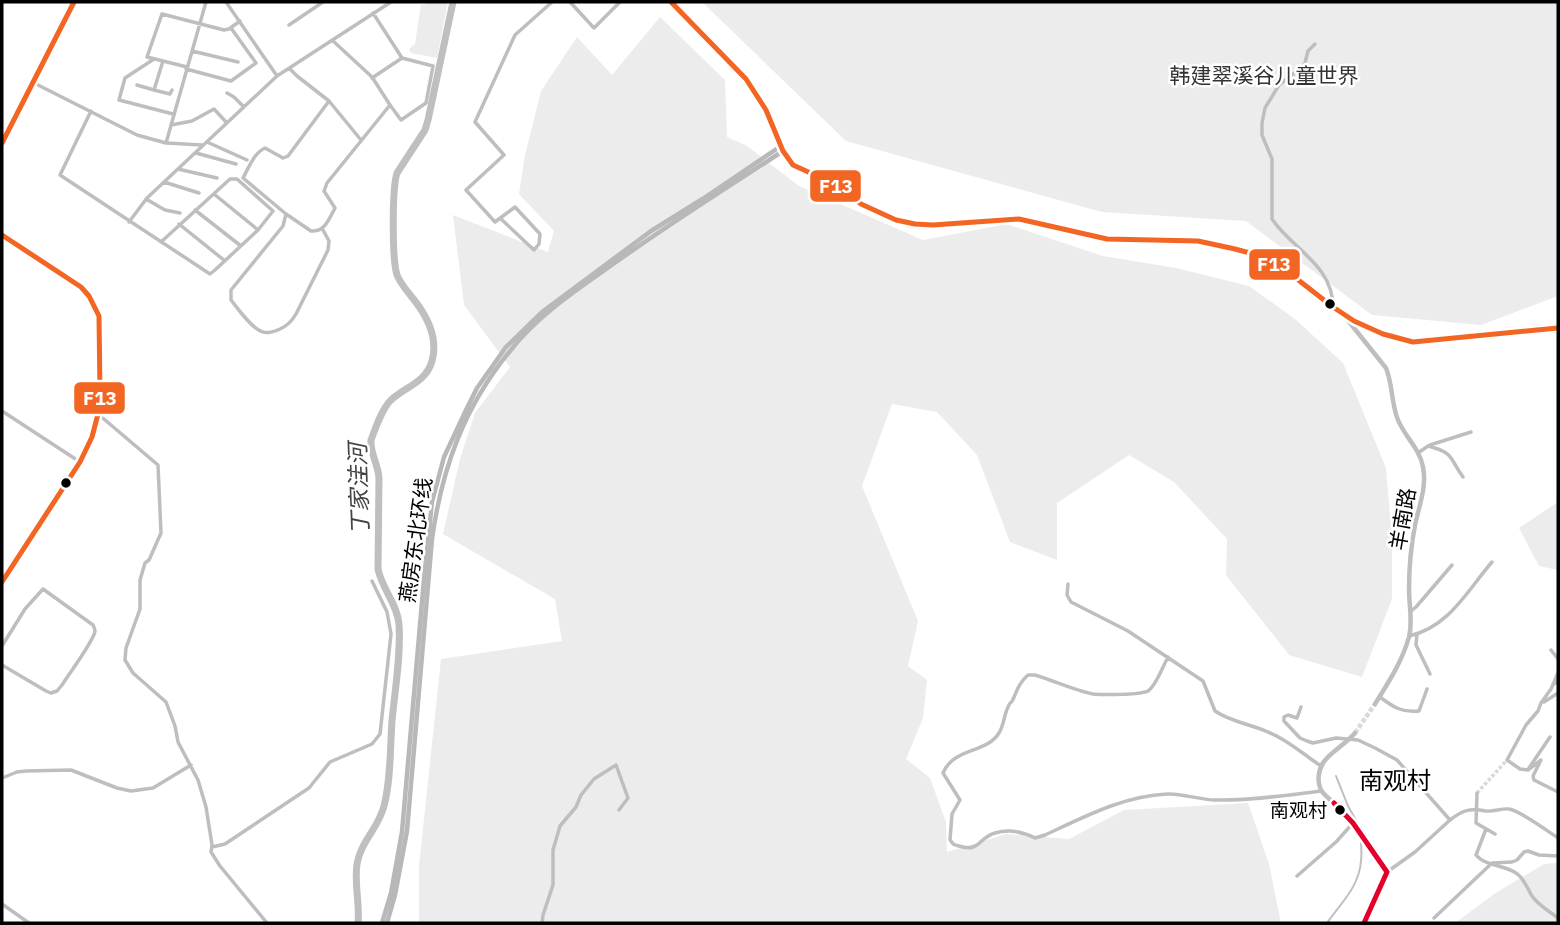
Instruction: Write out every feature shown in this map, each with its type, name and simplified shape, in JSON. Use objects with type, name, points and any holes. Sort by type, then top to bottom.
[{"type":"main road","points":[[2,143],[74,2]]},
{"type":"main road","points":[[671,2],[757,94],[790,162],[799,169],[830,182],[861,204],[896,220],[933,225],[1019,219],[1107,239],[1198,241],[1257,255],[1288,272],[1354,321],[1383,334],[1413,341],[1558,328]]},
{"type":"main road","name":"燕房东北环线","points":[[384,923],[395,895],[407,831],[437,504],[449,460],[466,421],[508,348],[533,325],[659,231],[782,148]]},
{"type":"main road","points":[[2,235],[81,287],[89,296],[99,316],[100,373],[98,414],[92,437],[80,462],[2,582]]},
{"type":"street","points":[[166,143],[206,2]]},
{"type":"street","points":[[226,2],[277,76]]},
{"type":"street","points":[[289,26],[323,2]]},
{"type":"street","points":[[129,222],[164,182],[277,76],[391,2]]},
{"type":"street","points":[[500,218],[534,250],[539,244],[540,234],[515,208],[500,218],[495,222],[466,190],[504,155],[475,122],[515,35],[552,2]]},
{"type":"street","points":[[570,2],[594,27],[620,2]]},
{"type":"street","points":[[332,40],[372,78],[401,120],[426,103],[433,66],[402,58],[373,13]]},
{"type":"street","points":[[231,28],[256,62],[231,81],[147,57],[162,15],[224,30],[240,21]]},
{"type":"street","points":[[1315,44],[1308,51],[1301,68],[1274,92],[1265,108],[1262,135],[1272,159],[1272,219],[1315,263],[1333,295],[1333,307]]},
{"type":"street","points":[[192,51],[238,62]]},
{"type":"street","points":[[372,78],[402,58]]},
{"type":"street","points":[[154,59],[125,78],[119,100],[174,114]]},
{"type":"street","points":[[154,90],[163,61]]},
{"type":"street","points":[[289,68],[330,101],[361,139]]},
{"type":"street","points":[[34,83],[138,135],[166,143],[206,143],[247,160]]},
{"type":"street","points":[[137,85],[170,94],[172,90]]},
{"type":"street","points":[[227,93],[244,107]]},
{"type":"street","points":[[330,101],[288,156],[283,158],[265,148],[256,155],[243,178],[286,214],[315,232],[323,229],[335,208],[324,189],[390,105]]},
{"type":"street","points":[[171,125],[192,121],[214,109],[227,123]]},
{"type":"street","points":[[91,111],[60,175],[129,222],[210,274],[258,230],[273,211],[237,178],[230,180],[161,242]]},
{"type":"street","points":[[195,153],[236,164]]},
{"type":"street","points":[[178,169],[217,178]]},
{"type":"street","points":[[164,182],[199,193]]},
{"type":"street","points":[[214,194],[258,230]]},
{"type":"street","points":[[146,200],[165,210],[180,213]]},
{"type":"street","points":[[195,210],[241,246]]},
{"type":"street","points":[[286,214],[283,226],[231,290],[230,300],[261,332],[281,329],[292,321],[328,250],[329,241],[323,229]]},
{"type":"street","points":[[179,224],[225,261]]},
{"type":"street","name":"羊南路","points":[[1341,313],[1386,368],[1390,376],[1398,422],[1418,453],[1423,467],[1424,480],[1412,546],[1409,591],[1411,627],[1401,660],[1375,704]]},
{"type":"street","points":[[2,411],[80,462]]},
{"type":"street","points":[[98,414],[158,465],[162,534],[145,563],[140,580],[140,609],[125,660],[133,674],[166,702],[176,726],[178,742],[198,780],[206,807],[211,852],[219,866],[267,923]]},
{"type":"street","points":[[1418,453],[1428,446],[1471,432]]},
{"type":"street","points":[[1428,446],[1451,456],[1464,477]]},
{"type":"street","points":[[1409,636],[1439,624],[1492,562]]},
{"type":"street","points":[[1410,611],[1452,565]]},
{"type":"street","points":[[212,847],[225,844],[309,788],[330,762],[372,744],[380,734],[391,634],[387,612],[372,581]]},
{"type":"street","points":[[1068,584],[1067,595],[1071,602],[1128,631],[1203,681],[1215,711],[1278,736],[1321,766]]},
{"type":"street","points":[[2,646],[25,609],[44,589],[95,629],[89,645],[57,691],[46,691],[2,665]]},
{"type":"street","points":[[1417,634],[1416,645],[1430,674]]},
{"type":"street","points":[[1551,650],[1558,659]]},
{"type":"street","points":[[1168,657],[1154,685],[1144,693],[1093,694],[1035,675],[1024,678],[1008,706],[999,733],[971,752],[957,755],[943,773],[960,800],[952,814],[950,840],[954,844],[972,848],[995,833],[1025,833],[1035,838],[1112,805],[1168,794],[1200,799],[1240,800],[1322,791]]},
{"type":"street","points":[[1558,673],[1507,760],[1520,769],[1528,770],[1541,760],[1533,776],[1534,780],[1558,792]]},
{"type":"street","points":[[1553,684],[1558,680]]},
{"type":"street","points":[[1380,696],[1395,708],[1415,712],[1419,711],[1427,689]]},
{"type":"street","points":[[1540,706],[1558,694]]},
{"type":"street","points":[[1301,707],[1297,718],[1288,715],[1284,717],[1284,721],[1300,738],[1313,743],[1336,738],[1358,740],[1397,760],[1450,820]]},
{"type":"street","points":[[1355,733],[1321,766],[1318,781],[1322,791],[1353,823],[1387,872]]},
{"type":"street","points":[[1528,770],[1550,737]]},
{"type":"street","points":[[2,778],[17,772],[71,770],[131,791],[153,788],[191,765]]},
{"type":"street","points":[[542,923],[542,915],[553,885],[553,850],[560,826],[594,779],[616,765],[628,798],[620,810]]},
{"type":"street","points":[[1477,793],[1476,823],[1495,834]]},
{"type":"street","points":[[1362,923],[1387,872],[1415,852],[1462,811],[1509,809],[1558,838]]},
{"type":"street","points":[[1297,876],[1336,842],[1353,823]]},
{"type":"street","points":[[1486,829],[1476,855],[1483,862],[1512,862],[1528,851],[1539,855],[1558,856]]},
{"type":"street","points":[[1492,863],[1518,874],[1533,898],[1558,918]]},
{"type":"street","points":[[1434,918],[1492,863]]},
{"type":"street","points":[[2,904],[29,923]]},
{"type":"green space","points":[[448,2],[437,58],[411,53],[409,49],[415,44],[421,4]]},
{"type":"green space","name":"韩建翠溪谷儿童世界","points":[[702,2],[1558,2],[1558,296],[1481,325],[1372,315],[1246,221],[1102,212],[846,141]]},
{"type":"green space","points":[[660,17],[725,80],[727,137],[747,146],[799,186],[923,240],[1007,224],[1103,256],[1176,268],[1249,286],[1295,319],[1343,363],[1386,468],[1392,540],[1392,599],[1362,677],[1289,655],[1226,575],[1227,539],[1174,482],[1129,455],[1057,503],[1057,560],[1010,542],[977,455],[937,412],[892,404],[862,486],[918,621],[908,666],[927,680],[923,718],[906,759],[930,778],[946,822],[947,852],[1006,834],[1069,839],[1124,810],[1248,803],[1269,864],[1281,923],[419,923],[419,866],[441,659],[562,641],[555,599],[443,534],[460,459],[475,413],[510,367],[464,305],[453,215],[548,252],[554,231],[519,194],[525,155],[541,91],[577,37],[612,75]]},
{"type":"green space","points":[[1558,502],[1558,570],[1539,566],[1519,528]]},
{"type":"green space","points":[[1558,863],[1558,923],[1455,923],[1497,892],[1544,864]]},
{"type":"waterway","name":"丁家洼河","points":[[358,923],[357,864],[362,849],[382,814],[386,796],[399,648],[398,616],[378,569],[379,478],[371,440],[387,405],[425,375],[434,353],[428,322],[403,286],[395,267],[395,181],[397,173],[425,130],[453,2]]},
{"type":"waterway","points":[[1336,776],[1361,833]]},
{"type":"waterway","points":[[1327,923],[1357,879],[1361,861],[1361,838]]},
{"type":"tunnel","points":[[1355,733],[1375,704]]},
{"type":"tunnel","points":[[1477,793],[1507,760]]},
{"type":"transit line","name":"F13","points":[[2,143],[74,2]]},
{"type":"transit line","name":"F13","points":[[671,2],[746,79],[766,110],[783,151],[793,165],[830,182],[861,204],[896,220],[933,225],[1019,219],[1107,239],[1198,241],[1235,249],[1257,255],[1288,272],[1354,321],[1383,334],[1413,342],[1558,328]]},
{"type":"transit line","name":"F13","points":[[2,235],[81,287],[89,296],[99,316],[100,393],[92,437],[80,462],[2,582]]},
{"type":"transit line","points":[[1334,803],[1353,823],[1387,872],[1364,923]]},
{"type":"place","name":"南观村","points":[[1340,810]]},
{"type":"district","name":"南观村","points":[[1395,780]]}]
